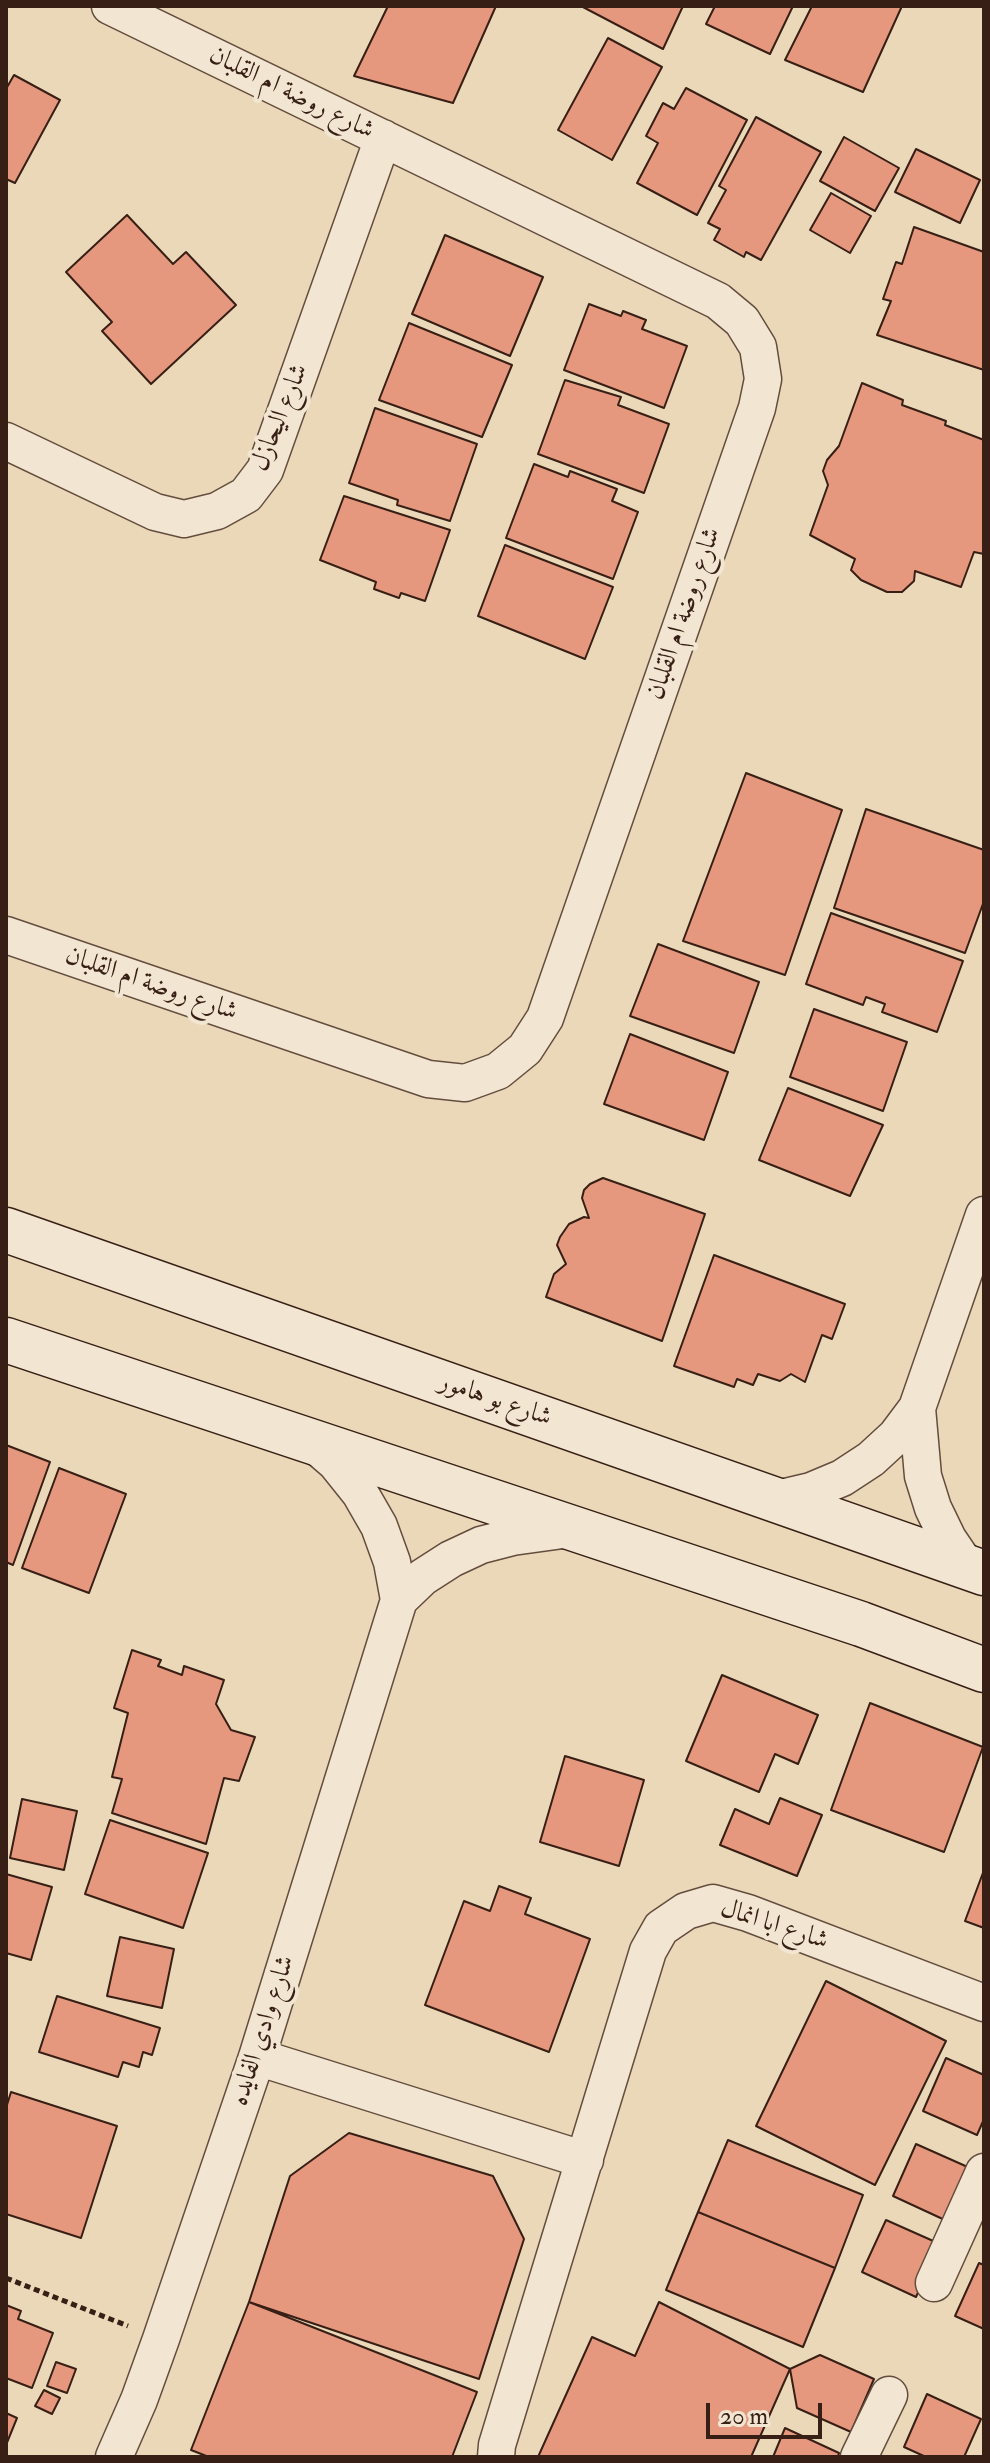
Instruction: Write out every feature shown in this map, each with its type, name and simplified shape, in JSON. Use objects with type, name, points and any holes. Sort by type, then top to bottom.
[{"type":"street","name":"شارع روضة ام القلبان","points":[[6,935],[428,1079],[465,1083],[498,1071],[525,1049],[545,1018],[757,408],[763,379],[758,347],[742,321],[718,301],[110,6]]},
{"type":"street","name":"شارع اليحازل","points":[[6,441],[155,512],[170,516],[184,519],[217,511],[246,495],[265,470],[383,138]]},
{"type":"street","points":[[777,1499],[811,1491],[842,1478],[871,1459],[896,1436],[917,1408],[984,1215]]},
{"type":"street","name":"شارع بو هامور","points":[[6,1230],[975,1570]]},
{"type":"street","points":[[6,1340],[861,1624],[984,1670]]},
{"type":"street","points":[[917,1408],[923,1476],[933,1508],[948,1539],[975,1570]]},
{"type":"street","name":"شارع وادي الفايده","points":[[114,2457],[161,2339],[257,2057],[399,1600],[392,1562],[379,1526],[360,1493],[336,1463],[307,1438]]},
{"type":"street","points":[[399,1600],[423,1577],[481,1545],[527,1534],[578,1529]]},
{"type":"street","name":"شارع ابا انمال","points":[[496,2457],[497,2445],[648,1951],[661,1928],[686,1911],[713,1903],[748,1913],[984,2003]]},
{"type":"street","points":[[257,2057],[585,2160]]},
{"type":"street","points":[[934,2283],[984,2172]]},
{"type":"street","points":[[859,2457],[889,2395]]},
{"type":"path","points":[[6,2278],[161,2339]]},
{"type":"building","points":[[388,6],[496,6],[453,103],[354,76]]},
{"type":"building","points":[[581,6],[683,6],[663,49]]},
{"type":"building","points":[[715,6],[793,6],[770,54],[706,24]]},
{"type":"building","points":[[812,6],[902,6],[863,92],[785,60]]},
{"type":"building","points":[[608,38],[662,67],[612,160],[558,130]]},
{"type":"building","points":[[14,75],[60,100],[15,183],[6,179],[6,89]]},
{"type":"building","points":[[686,88],[747,120],[697,215],[637,183],[658,143],[646,136],[663,103],[674,109]]},
{"type":"building","points":[[756,117],[821,152],[761,260],[746,252],[744,257],[714,240],[720,229],[708,223],[726,190],[719,186]]},
{"type":"building","points":[[844,137],[899,168],[875,211],[820,181]]},
{"type":"building","points":[[916,149],[980,180],[960,223],[895,192]]},
{"type":"building","points":[[831,193],[871,216],[850,253],[810,230]]},
{"type":"building","points":[[127,215],[173,264],[186,252],[236,305],[151,384],[102,331],[112,322],[66,272]]},
{"type":"building","points":[[914,227],[984,252],[984,370],[877,335],[891,301],[883,299],[896,262],[902,264]]},
{"type":"building","points":[[445,235],[543,277],[510,356],[412,314]]},
{"type":"building","points":[[589,304],[621,316],[623,311],[646,320],[642,329],[687,346],[664,408],[564,370]]},
{"type":"building","points":[[409,323],[512,365],[482,437],[379,400]]},
{"type":"building","points":[[565,380],[621,397],[618,405],[669,424],[644,493],[538,454]]},
{"type":"building","points":[[862,383],[903,400],[902,405],[946,421],[945,425],[984,440],[984,554],[974,552],[961,587],[915,571],[914,581],[902,592],[887,592],[861,580],[851,570],[855,559],[810,535],[828,485],[823,471],[827,460],[839,446]]},
{"type":"building","points":[[375,408],[477,444],[450,521],[397,505],[398,500],[349,483]]},
{"type":"building","points":[[534,464],[568,477],[570,471],[617,489],[612,501],[638,512],[613,579],[506,538]]},
{"type":"building","points":[[344,496],[450,530],[425,601],[401,593],[399,598],[374,589],[376,582],[320,560]]},
{"type":"building","points":[[505,545],[613,587],[585,659],[478,616]]},
{"type":"building","points":[[746,773],[842,810],[785,975],[683,941]]},
{"type":"building","points":[[866,809],[984,850],[984,901],[965,953],[834,908]]},
{"type":"building","points":[[831,913],[963,961],[937,1032],[882,1012],[885,1004],[866,997],[863,1005],[806,984]]},
{"type":"building","points":[[658,944],[759,982],[734,1053],[630,1016]]},
{"type":"building","points":[[814,1009],[907,1042],[883,1111],[790,1077]]},
{"type":"building","points":[[630,1034],[728,1072],[704,1140],[604,1104]]},
{"type":"building","points":[[788,1088],[883,1125],[850,1196],[759,1160]]},
{"type":"building","points":[[603,1178],[705,1214],[662,1341],[546,1297],[554,1274],[566,1264],[557,1245],[560,1237],[569,1224],[589,1218],[582,1198],[584,1190]]},
{"type":"building","points":[[714,1255],[845,1304],[832,1339],[822,1335],[805,1382],[791,1374],[780,1381],[758,1374],[753,1385],[737,1379],[734,1387],[674,1366]]},
{"type":"building","points":[[6,1445],[50,1462],[13,1565],[6,1562]]},
{"type":"building","points":[[59,1468],[126,1494],[89,1593],[22,1568]]},
{"type":"building","points":[[132,1650],[161,1660],[158,1666],[182,1675],[184,1666],[224,1680],[216,1704],[231,1730],[255,1737],[239,1781],[224,1778],[206,1844],[112,1813],[122,1779],[112,1777],[128,1713],[114,1708]]},
{"type":"building","points":[[722,1675],[818,1715],[798,1764],[775,1754],[759,1792],[686,1761]]},
{"type":"building","points":[[870,1703],[983,1747],[944,1852],[831,1810]]},
{"type":"building","points":[[565,1756],[644,1780],[619,1866],[540,1842]]},
{"type":"building","points":[[780,1798],[822,1815],[797,1876],[720,1845],[735,1809],[769,1824]]},
{"type":"building","points":[[22,1799],[77,1811],[64,1870],[10,1858]]},
{"type":"building","points":[[110,1820],[208,1853],[183,1928],[85,1894]]},
{"type":"building","points":[[984,1870],[984,1928],[965,1921]]},
{"type":"building","points":[[6,1874],[52,1887],[31,1960],[6,1953]]},
{"type":"building","points":[[499,1886],[531,1898],[525,1914],[590,1939],[549,2052],[425,2005],[464,1901],[490,1911]]},
{"type":"building","points":[[120,1937],[174,1949],[162,2008],[107,1996]]},
{"type":"building","points":[[826,1981],[946,2041],[875,2185],[756,2126]]},
{"type":"building","points":[[57,1996],[160,2028],[152,2055],[143,2052],[139,2067],[123,2062],[118,2077],[39,2052]]},
{"type":"building","points":[[946,2058],[984,2075],[984,2119],[977,2135],[923,2111]]},
{"type":"building","points":[[11,2092],[117,2126],[81,2238],[6,2214],[6,2108]]},
{"type":"building","points":[[349,2133],[493,2176],[524,2239],[479,2379],[249,2302],[290,2176]]},
{"type":"building","points":[[728,2140],[863,2195],[835,2268],[698,2212]]},
{"type":"building","points":[[916,2144],[970,2168],[947,2221],[893,2196]]},
{"type":"building","points":[[698,2212],[835,2268],[803,2347],[666,2290]]},
{"type":"building","points":[[886,2220],[940,2244],[916,2297],[862,2272]]},
{"type":"building","points":[[979,2263],[984,2265],[984,2329],[955,2316]]},
{"type":"building","points":[[249,2302],[477,2392],[452,2457],[209,2457],[191,2450]]},
{"type":"building","points":[[659,2302],[790,2369],[751,2457],[538,2457],[592,2337],[635,2356]]},
{"type":"building","points":[[6,2305],[21,2311],[18,2319],[53,2333],[32,2388],[6,2378]]},
{"type":"building","points":[[820,2355],[874,2379],[851,2432],[797,2408],[790,2369]]},
{"type":"building","points":[[56,2362],[76,2369],[67,2393],[47,2386]]},
{"type":"building","points":[[44,2390],[60,2398],[52,2414],[35,2406]]},
{"type":"building","points":[[927,2394],[981,2419],[964,2457],[926,2457],[904,2447]]},
{"type":"building","points":[[6,2413],[17,2418],[6,2445]]},
{"type":"building","points":[[785,2428],[839,2453],[838,2457],[773,2457]]}]
